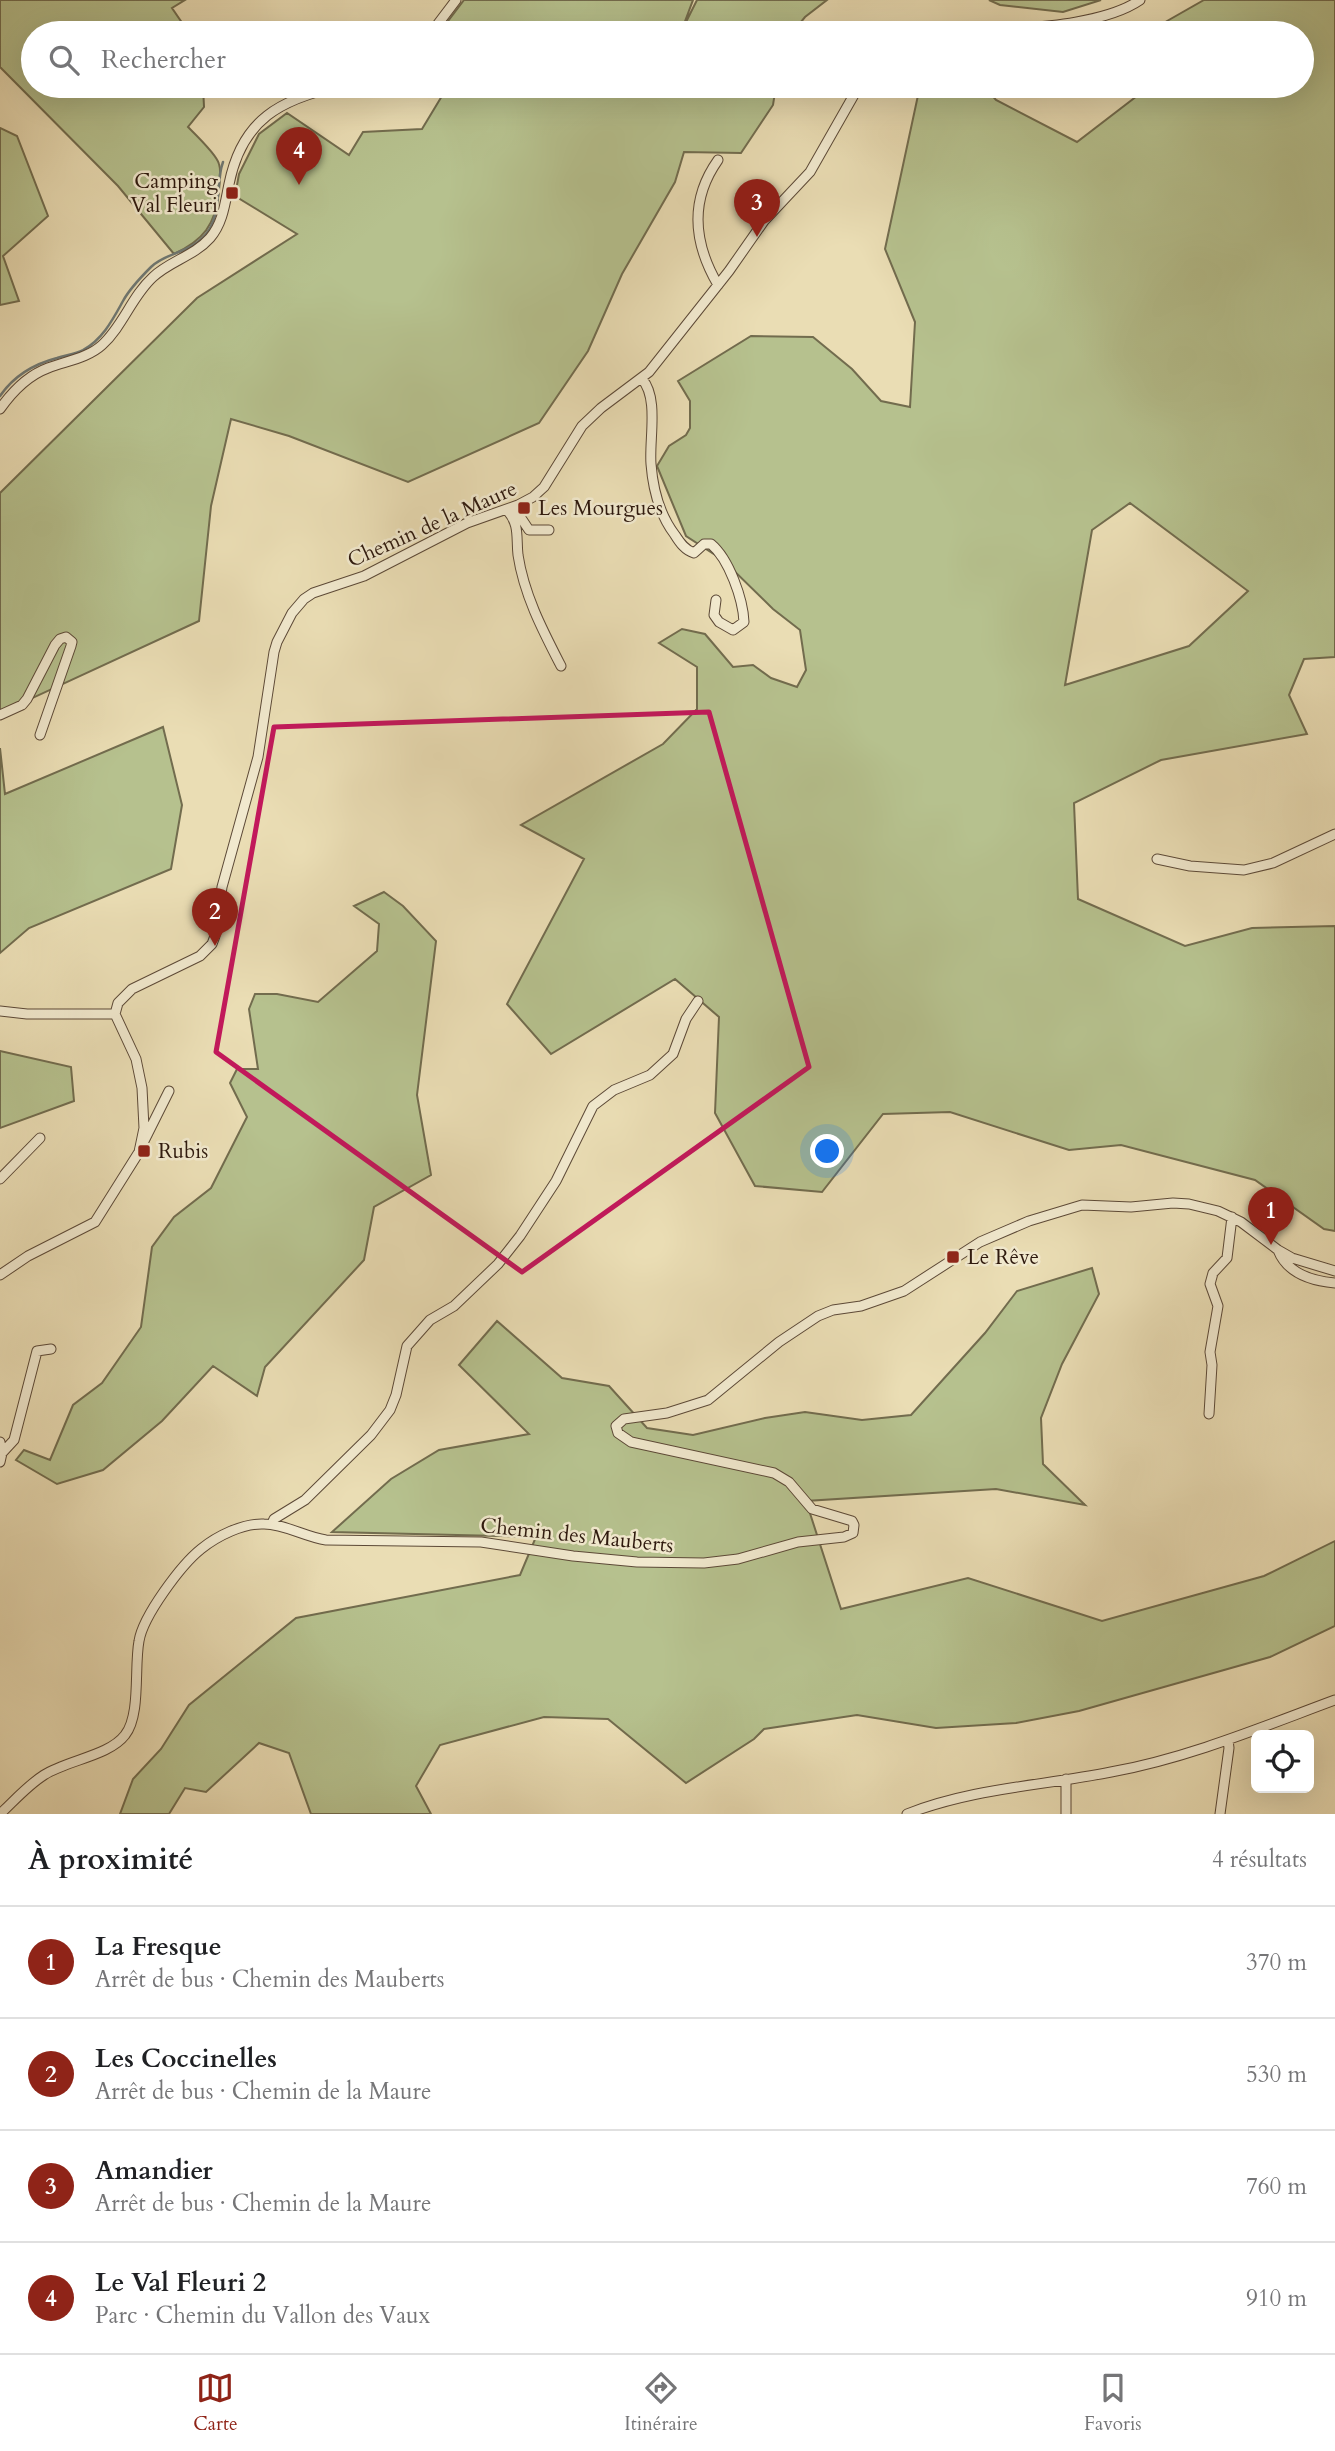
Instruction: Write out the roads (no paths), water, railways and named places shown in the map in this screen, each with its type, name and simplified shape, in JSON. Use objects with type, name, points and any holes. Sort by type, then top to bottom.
[{"type":"street","points":[[440,21],[456,0]]},
{"type":"street","points":[[1081,21],[1123,10],[1140,0]]},
{"type":"street","points":[[0,408],[33,376],[46,368],[82,357],[102,345],[152,277],[210,239],[221,220],[233,166],[244,144],[267,115],[294,98]]},
{"type":"street","name":"Chemin de la Maure","points":[[115,1014],[118,1003],[132,989],[200,956],[212,944],[222,887],[258,757],[274,652],[292,613],[304,599],[323,588],[364,576],[467,523],[511,508],[533,497],[544,487],[591,416],[642,379],[718,285],[764,221],[810,172],[852,98]]},
{"type":"street","points":[[718,160],[704,185],[697,207],[701,249],[718,285]]},
{"type":"street","points":[[642,379],[648,386],[651,399],[651,463],[659,507],[666,523],[687,551],[694,553],[704,544],[711,544],[721,552],[744,611],[744,622],[741,626],[733,630],[719,622],[714,615],[716,600]]},
{"type":"street","points":[[511,508],[529,530],[549,530]]},
{"type":"street","points":[[511,508],[517,528],[518,554],[525,585],[537,618],[561,667]]},
{"type":"street","points":[[0,715],[22,705],[55,645],[66,637],[72,642],[71,646],[40,734]]},
{"type":"street","points":[[1157,859],[1190,866],[1244,870],[1273,863],[1335,834]]},
{"type":"street","points":[[0,1814],[43,1776],[113,1746],[124,1737],[133,1716],[142,1628],[155,1605],[190,1560],[210,1543],[250,1525],[272,1524],[274,1519],[305,1500],[371,1435],[393,1403],[407,1346],[430,1320],[454,1306],[498,1264],[520,1236],[555,1181],[593,1106],[614,1090],[650,1075],[673,1054],[685,1019],[698,1001]]},
{"type":"street","points":[[0,1011],[27,1014],[115,1014],[136,1059],[142,1088],[143,1143]]},
{"type":"street","points":[[0,1275],[28,1256],[95,1222],[149,1135],[169,1091]]},
{"type":"street","points":[[0,1179],[40,1138]]},
{"type":"street","name":"Chemin des Mauberts","points":[[272,1524],[326,1540],[481,1542],[573,1556],[666,1563],[720,1562],[798,1542],[849,1536],[854,1529],[852,1521],[812,1509],[782,1476],[765,1469],[631,1442],[618,1433],[617,1423],[624,1419],[667,1413],[708,1400],[779,1342],[818,1316],[833,1310],[861,1307],[904,1291],[980,1242],[1051,1213],[1082,1205],[1130,1207],[1173,1203],[1196,1206],[1232,1217],[1278,1250],[1306,1263],[1335,1271]]},
{"type":"street","points":[[1209,1414],[1212,1365],[1210,1353],[1218,1306],[1210,1284],[1213,1273],[1227,1258],[1232,1217]]},
{"type":"street","points":[[1278,1250],[1282,1261],[1298,1273],[1335,1283]]},
{"type":"street","points":[[1,1458],[14,1440],[37,1351],[51,1349]]},
{"type":"street","points":[[0,1442],[1,1458]]},
{"type":"street","points":[[907,1814],[957,1797],[1113,1772],[1228,1740],[1335,1700]]},
{"type":"street","points":[[1220,1814],[1230,1748],[1228,1740]]},
{"type":"street","points":[[1066,1779],[1066,1814]]},
{"type":"waterway","points":[[0,396],[11,383],[32,368],[90,345],[107,328],[129,292],[151,267],[203,238],[216,213],[223,162]]},
{"type":"place","name":"Le Val Fleuri 2","points":[[299,185]]},
{"type":"place","name":"Camping Val Fleuri","points":[[232,193]]},
{"type":"place","name":"Amandier","points":[[757,237]]},
{"type":"place","name":"Les Mourgues","points":[[524,508]]},
{"type":"place","name":"Les Coccinelles","points":[[215,946]]},
{"type":"place","name":"Rubis","points":[[144,1151]]},
{"type":"place","name":"La Fresque","points":[[1271,1245]]},
{"type":"place","name":"Le Rêve","points":[[953,1257]]}]
